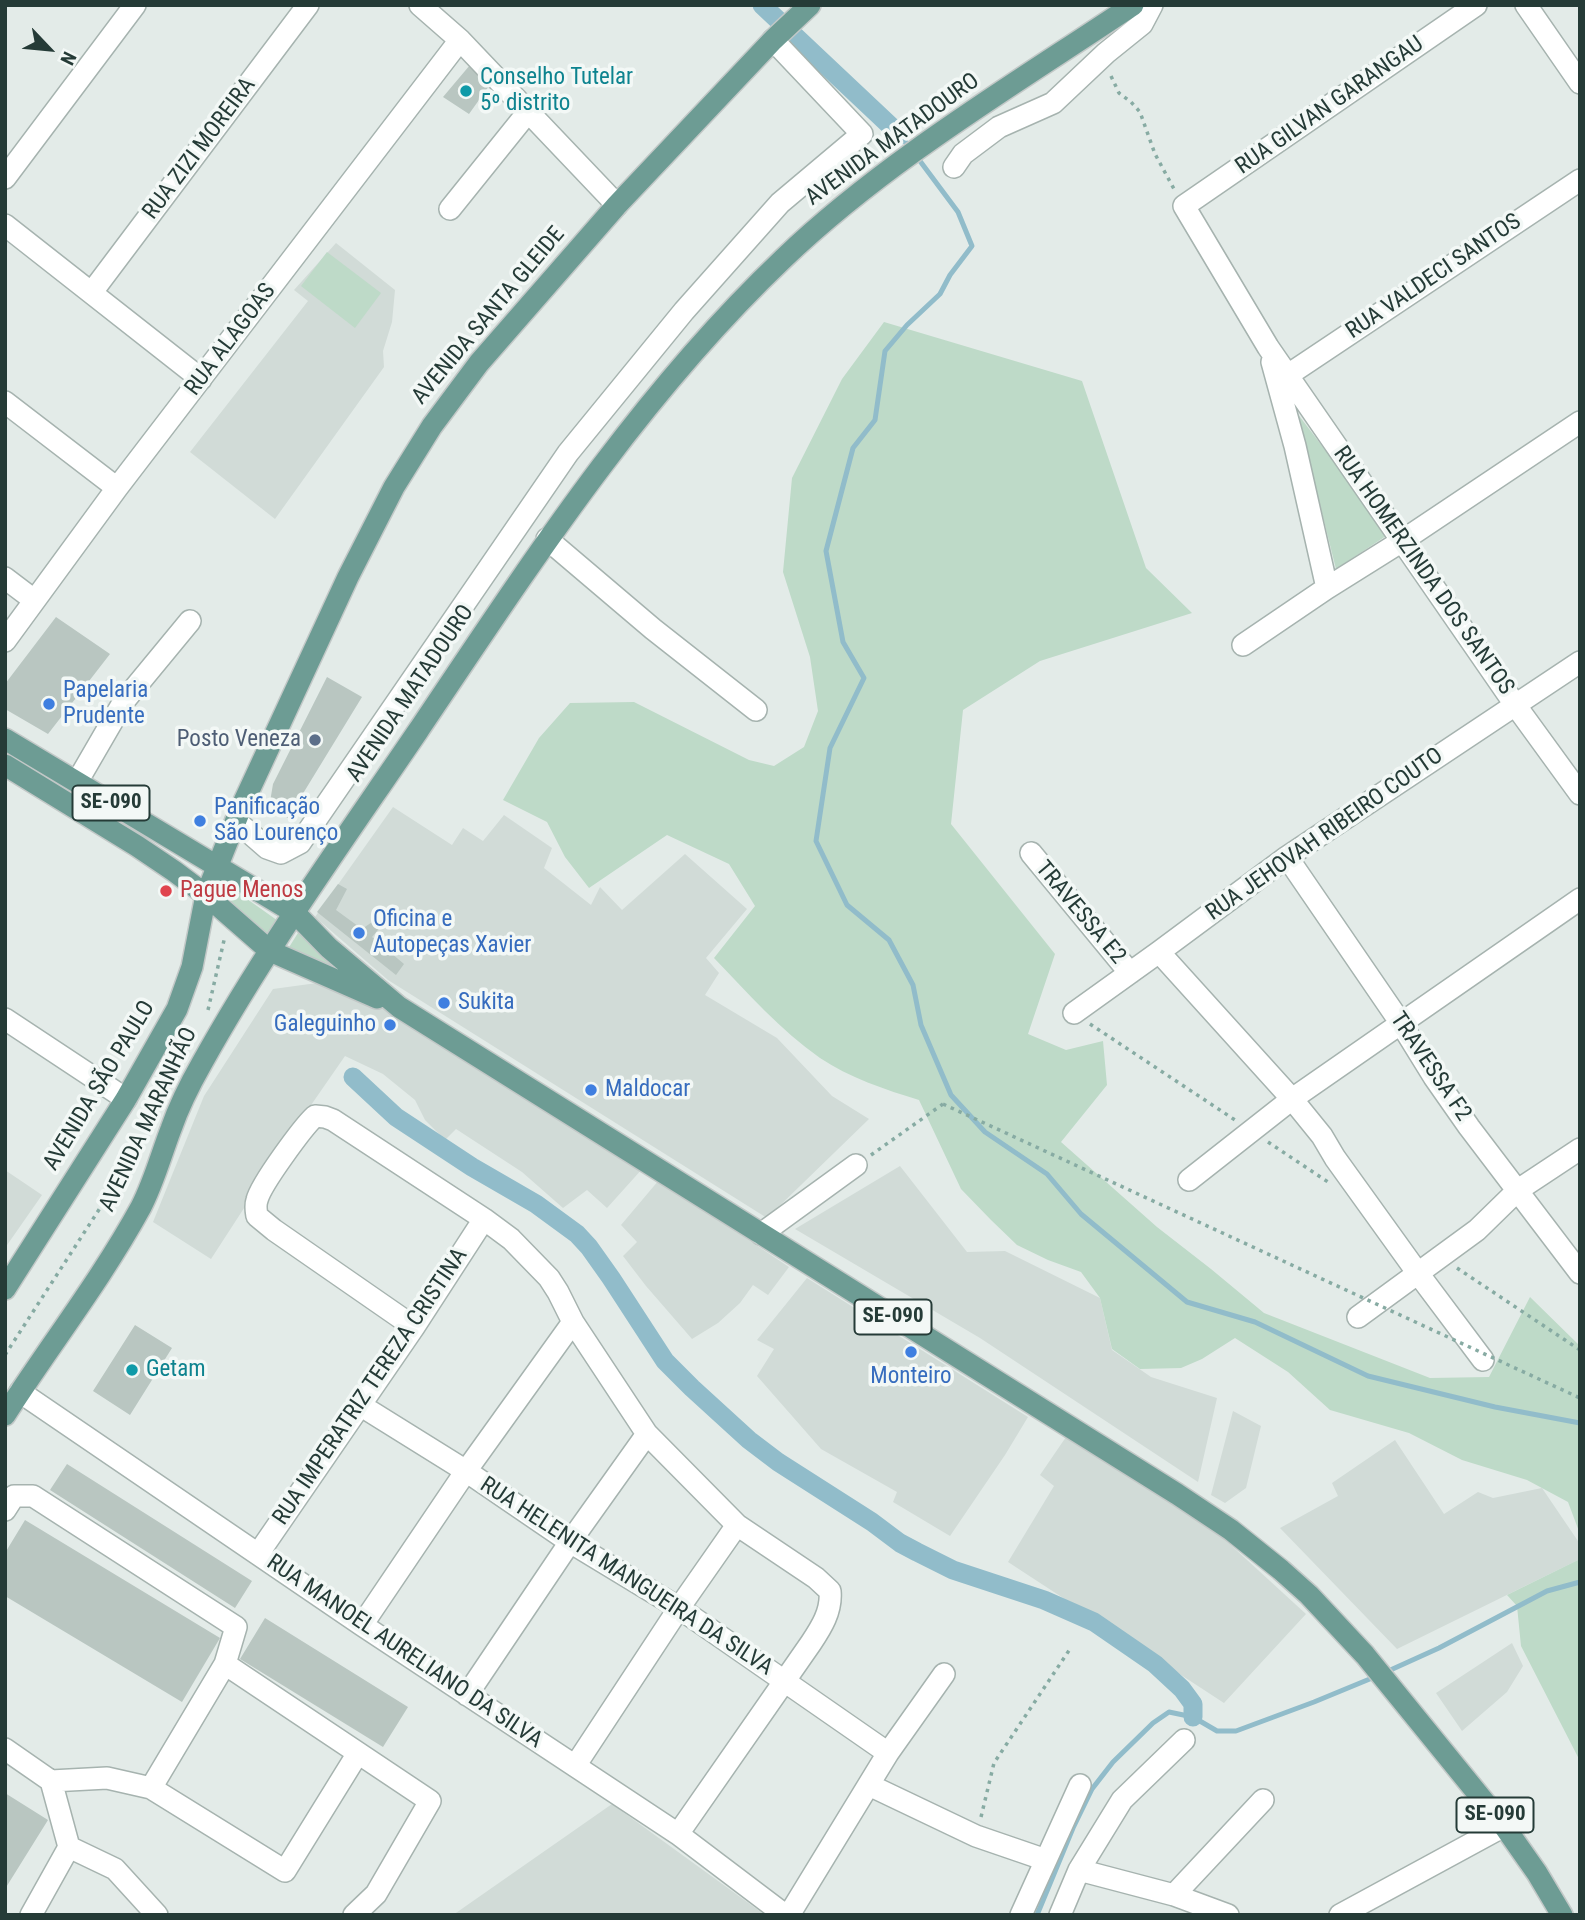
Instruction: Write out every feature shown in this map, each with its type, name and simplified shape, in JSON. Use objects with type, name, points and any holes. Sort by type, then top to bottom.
[{"type":"main road","name":"AVENIDA SANTA GLEIDE","points":[[217,867],[348,577],[394,487],[432,426],[479,362],[617,205],[810,5]]},
{"type":"main road","name":"AVENIDA MATADOURO","points":[[270,951],[547,539],[634,424],[711,331],[784,257],[886,172],[1133,5]]},
{"type":"main road","name":"SE-090","points":[[5,738],[295,913],[329,948],[399,1007],[1231,1530],[1310,1595],[1365,1656],[1504,1826],[1562,1915]]},
{"type":"main road","name":"SE-090","points":[[5,765],[137,846],[206,895],[270,951],[399,1007]]},
{"type":"main road","name":"AVENIDA SÃO PAULO","points":[[5,1289],[126,1099],[177,1009],[186,987],[206,895],[217,867]]},
{"type":"main road","name":"AVENIDA MARANHÃO","points":[[5,1415],[70,1320],[142,1203],[184,1096],[233,1008],[270,951]]},
{"type":"street","points":[[5,178],[135,5]]},
{"type":"street","name":"RUA ZIZI MOREIRA","points":[[92,292],[308,5]]},
{"type":"street","points":[[420,5],[460,40],[617,205]]},
{"type":"street","points":[[954,167],[963,153],[999,127],[1053,103],[1106,53],[1142,24],[1152,5]]},
{"type":"street","name":"RUA GILVAN GARANGAU","points":[[1184,206],[1476,5]]},
{"type":"street","points":[[1526,5],[1580,83]]},
{"type":"street","points":[[236,821],[267,848],[281,853],[300,843],[568,453],[684,311],[780,203],[862,134],[775,39]]},
{"type":"street","name":"RUA ALAGOAS","points":[[5,641],[117,488],[460,40]]},
{"type":"street","points":[[450,209],[528,112]]},
{"type":"street","name":"RUA VALDECI SANTOS","points":[[1288,375],[1580,180]]},
{"type":"street","name":"RUA HOMERZINDA DOS SANTOS","points":[[1184,206],[1268,347],[1516,706],[1580,794]]},
{"type":"street","points":[[5,225],[201,379]]},
{"type":"street","name":"RUA HOMERZINDA DOS SANTOS","points":[[1268,347],[1295,446],[1327,588]]},
{"type":"street","points":[[5,402],[117,488]]},
{"type":"street","points":[[1243,645],[1580,422]]},
{"type":"street","points":[[547,539],[661,635],[756,710]]},
{"type":"street","points":[[5,578],[34,600]]},
{"type":"street","points":[[77,782],[124,701],[190,621]]},
{"type":"street","name":"RUA JEHOVAH RIBEIRO COUTO","points":[[1074,1013],[1287,857],[1580,662]]},
{"type":"street","name":"TRAVESSA E2","points":[[1031,853],[1130,973]]},
{"type":"street","name":"TRAVESSA F2","points":[[1287,857],[1401,1022],[1434,1077],[1469,1127],[1580,1273]]},
{"type":"street","points":[[1189,1180],[1292,1099],[1580,899]]},
{"type":"street","points":[[1160,952],[1322,1136],[1335,1158],[1483,1360]]},
{"type":"street","points":[[5,1019],[126,1099]]},
{"type":"street","points":[[414,1327],[260,1220],[255,1210],[260,1191],[300,1133],[316,1116],[333,1120],[511,1239],[549,1278],[573,1322],[647,1434],[737,1525],[817,1578],[830,1591],[831,1602],[823,1625],[678,1834]]},
{"type":"street","points":[[1358,1317],[1477,1230],[1518,1190],[1580,1149]]},
{"type":"street","points":[[761,1234],[856,1166]]},
{"type":"street","name":"RUA IMPERATRIZ TEREZA CRISTINA","points":[[258,1555],[414,1327],[484,1219]]},
{"type":"street","points":[[362,1625],[466,1471],[573,1322]]},
{"type":"street","name":"RUA MANOEL AURELIANO DA SILVA","points":[[20,1392],[362,1625],[678,1834],[787,1915]]},
{"type":"street","name":"RUA HELENITA MANGUEIRA DA SILVA","points":[[360,1405],[466,1471],[570,1542],[679,1608],[888,1753]]},
{"type":"street","points":[[467,1695],[647,1434]]},
{"type":"street","points":[[5,1510],[14,1496],[33,1496],[236,1627],[225,1664],[151,1788]]},
{"type":"street","points":[[575,1766],[737,1525]]},
{"type":"street","points":[[225,1664],[430,1801],[376,1894],[354,1915]]},
{"type":"street","points":[[787,1915],[888,1753],[944,1674]]},
{"type":"street","points":[[1060,1915],[1079,1870],[1122,1800],[1184,1740]]},
{"type":"street","points":[[5,1749],[51,1781],[107,1778],[151,1788],[285,1871],[358,1753]]},
{"type":"street","points":[[31,1915],[69,1847],[51,1781]]},
{"type":"street","points":[[869,1785],[976,1836],[1046,1860]]},
{"type":"street","points":[[1021,1915],[1080,1785]]},
{"type":"street","points":[[1174,1895],[1263,1800]]},
{"type":"street","points":[[1340,1915],[1504,1826]]},
{"type":"street","points":[[69,1847],[115,1869],[157,1915]]},
{"type":"street","points":[[1079,1870],[1174,1895],[1228,1915]]},
{"type":"path","points":[[1106,53],[1116,89],[1140,111],[1161,166],[1184,206]]},
{"type":"path","name":"AVENIDA MARANHÃO","points":[[203,1020],[209,1008],[230,916]]},
{"type":"path","name":"AVENIDA MARANHÃO","points":[[5,1355],[113,1188],[158,1104]]},
{"type":"path","points":[[856,1166],[943,1104],[1580,1398]]},
{"type":"path","points":[[976,1836],[994,1763],[1070,1649]]},
{"type":"shaded area","points":[[336,243],[395,290],[392,322],[383,351],[384,367],[275,519],[190,452],[308,301],[294,290]]},
{"type":"shaded area","points":[[393,807],[452,845],[463,828],[483,841],[504,815],[552,848],[544,868],[591,905],[600,887],[622,910],[685,854],[747,909],[706,958],[719,973],[705,995],[777,1038],[832,1096],[869,1119],[767,1218],[388,980],[315,917]]},
{"type":"shaded area","points":[[317,983],[395,1010],[643,1168],[607,1208],[587,1190],[563,1208],[522,1172],[456,1129],[445,1140],[425,1120],[415,1100],[383,1074],[345,1056],[211,1259],[153,1222],[204,1096],[273,989]]},
{"type":"shaded area","points":[[900,1166],[967,1252],[1005,1251],[1100,1298],[1112,1350],[1151,1377],[1217,1398],[1198,1482],[980,1338],[795,1229]]},
{"type":"shaded area","points":[[5,1170],[42,1195],[5,1248]]},
{"type":"shaded area","points":[[659,1180],[789,1267],[768,1295],[753,1285],[740,1303],[718,1323],[692,1339],[623,1256],[637,1242],[621,1225]]},
{"type":"shaded area","points":[[807,1278],[1028,1417],[950,1536],[893,1502],[897,1492],[821,1449],[757,1376],[774,1349],[757,1340]]},
{"type":"shaded area","points":[[1233,1411],[1261,1426],[1246,1488],[1225,1503],[1211,1495]]},
{"type":"shaded area","points":[[1066,1437],[1210,1526],[1306,1614],[1224,1703],[1008,1562],[1054,1486],[1040,1475]]},
{"type":"shaded area","points":[[1395,1440],[1444,1514],[1478,1492],[1493,1498],[1542,1488],[1580,1544],[1580,1559],[1397,1649],[1280,1528],[1338,1496],[1332,1483]]},
{"type":"shaded area","points":[[1512,1643],[1523,1666],[1507,1692],[1462,1731],[1436,1693]]},
{"type":"shaded area","points":[[612,1804],[765,1915],[453,1915]]},
{"type":"green space","points":[[327,252],[381,293],[355,328],[301,286]]},
{"type":"green space","points":[[884,322],[1082,381],[1146,568],[1192,613],[1040,661],[963,710],[951,824],[1055,954],[1028,1034],[1066,1050],[1103,1041],[1107,1085],[1061,1142],[1157,1227],[1264,1313],[1430,1378],[1489,1377],[1530,1297],[1580,1346],[1580,1534],[1568,1502],[1527,1480],[1462,1460],[1409,1433],[1330,1410],[1288,1372],[1235,1338],[1202,1359],[1181,1368],[1140,1369],[1112,1349],[1100,1298],[1081,1272],[1017,1245],[961,1189],[919,1100],[855,1077],[820,1058],[778,1023],[714,958],[755,906],[729,864],[667,835],[589,888],[565,857],[547,822],[503,800],[539,738],[570,703],[634,702],[749,760],[774,766],[804,747],[818,711],[810,657],[783,572],[792,478],[842,379]]},
{"type":"green space","points":[[1297,413],[1389,534],[1336,569]]},
{"type":"green space","points":[[223,882],[281,923],[271,940],[217,894]]},
{"type":"green space","points":[[303,925],[370,991],[286,952]]},
{"type":"green space","points":[[1580,1559],[1580,1761],[1521,1646],[1517,1606],[1507,1595]]},
{"type":"building","name":"Conselho Tutelar 5º distrito","points":[[470,65],[478,67],[489,86],[469,114],[443,97]]},
{"type":"building","points":[[56,617],[110,654],[48,734],[5,709],[5,684]]},
{"type":"building","name":"Posto Veneza","points":[[327,677],[362,697],[288,818],[269,808],[273,784]]},
{"type":"building","name":"Oficina e Autopeças Xavier","points":[[338,884],[347,889],[336,910],[362,929],[375,920],[382,925],[372,937],[404,964],[396,975],[317,912]]},
{"type":"building","name":"Getam","points":[[135,1325],[172,1348],[130,1415],[93,1391]]},
{"type":"building","points":[[67,1464],[252,1581],[235,1608],[50,1490]]},
{"type":"building","points":[[25,1520],[220,1638],[182,1702],[5,1596],[5,1553]]},
{"type":"building","points":[[265,1618],[408,1707],[383,1747],[240,1659]]},
{"type":"building","points":[[5,1793],[48,1820],[5,1889]]},
{"type":"waterway","points":[[762,5],[900,135]]},
{"type":"waterway","points":[[900,135],[911,149]]},
{"type":"waterway","points":[[917,157],[958,212],[972,246],[950,275],[940,294],[907,325],[885,351],[875,420],[853,448],[826,551],[843,642],[864,678],[830,748],[816,841],[847,905],[889,940],[913,985],[921,1025],[951,1095],[985,1132],[1047,1174],[1081,1214],[1187,1302],[1255,1322],[1368,1376],[1495,1407],[1580,1423]]},
{"type":"waterway","points":[[353,1077],[396,1117],[472,1167],[536,1204],[577,1234],[611,1278],[665,1361],[749,1440],[778,1462],[917,1552],[953,1570],[1044,1600],[1094,1622],[1155,1664],[1182,1689],[1193,1704],[1193,1717]]},
{"type":"waterway","points":[[1386,1672],[1439,1648],[1547,1591],[1580,1582]]},
{"type":"waterway","points":[[1037,1915],[1092,1789],[1113,1762],[1153,1723],[1169,1712],[1193,1717],[1217,1731],[1236,1731],[1377,1676]]},
{"type":"place","name":"Conselho Tutelar 5º distrito","points":[[466,91]]},
{"type":"place","name":"Papelaria Prudente","points":[[49,704]]},
{"type":"place","name":"Posto Veneza","points":[[315,740]]},
{"type":"place","name":"Panificação São Lourenço","points":[[200,821]]},
{"type":"place","name":"Pague Menos","points":[[166,891]]},
{"type":"place","name":"Oficina e Autopeças Xavier","points":[[359,933]]},
{"type":"place","name":"Sukita","points":[[444,1003]]},
{"type":"place","name":"Galeguinho","points":[[390,1025]]},
{"type":"place","name":"Maldocar","points":[[591,1090]]},
{"type":"place","name":"Monteiro","points":[[911,1352]]},
{"type":"place","name":"Getam","points":[[132,1370]]}]
